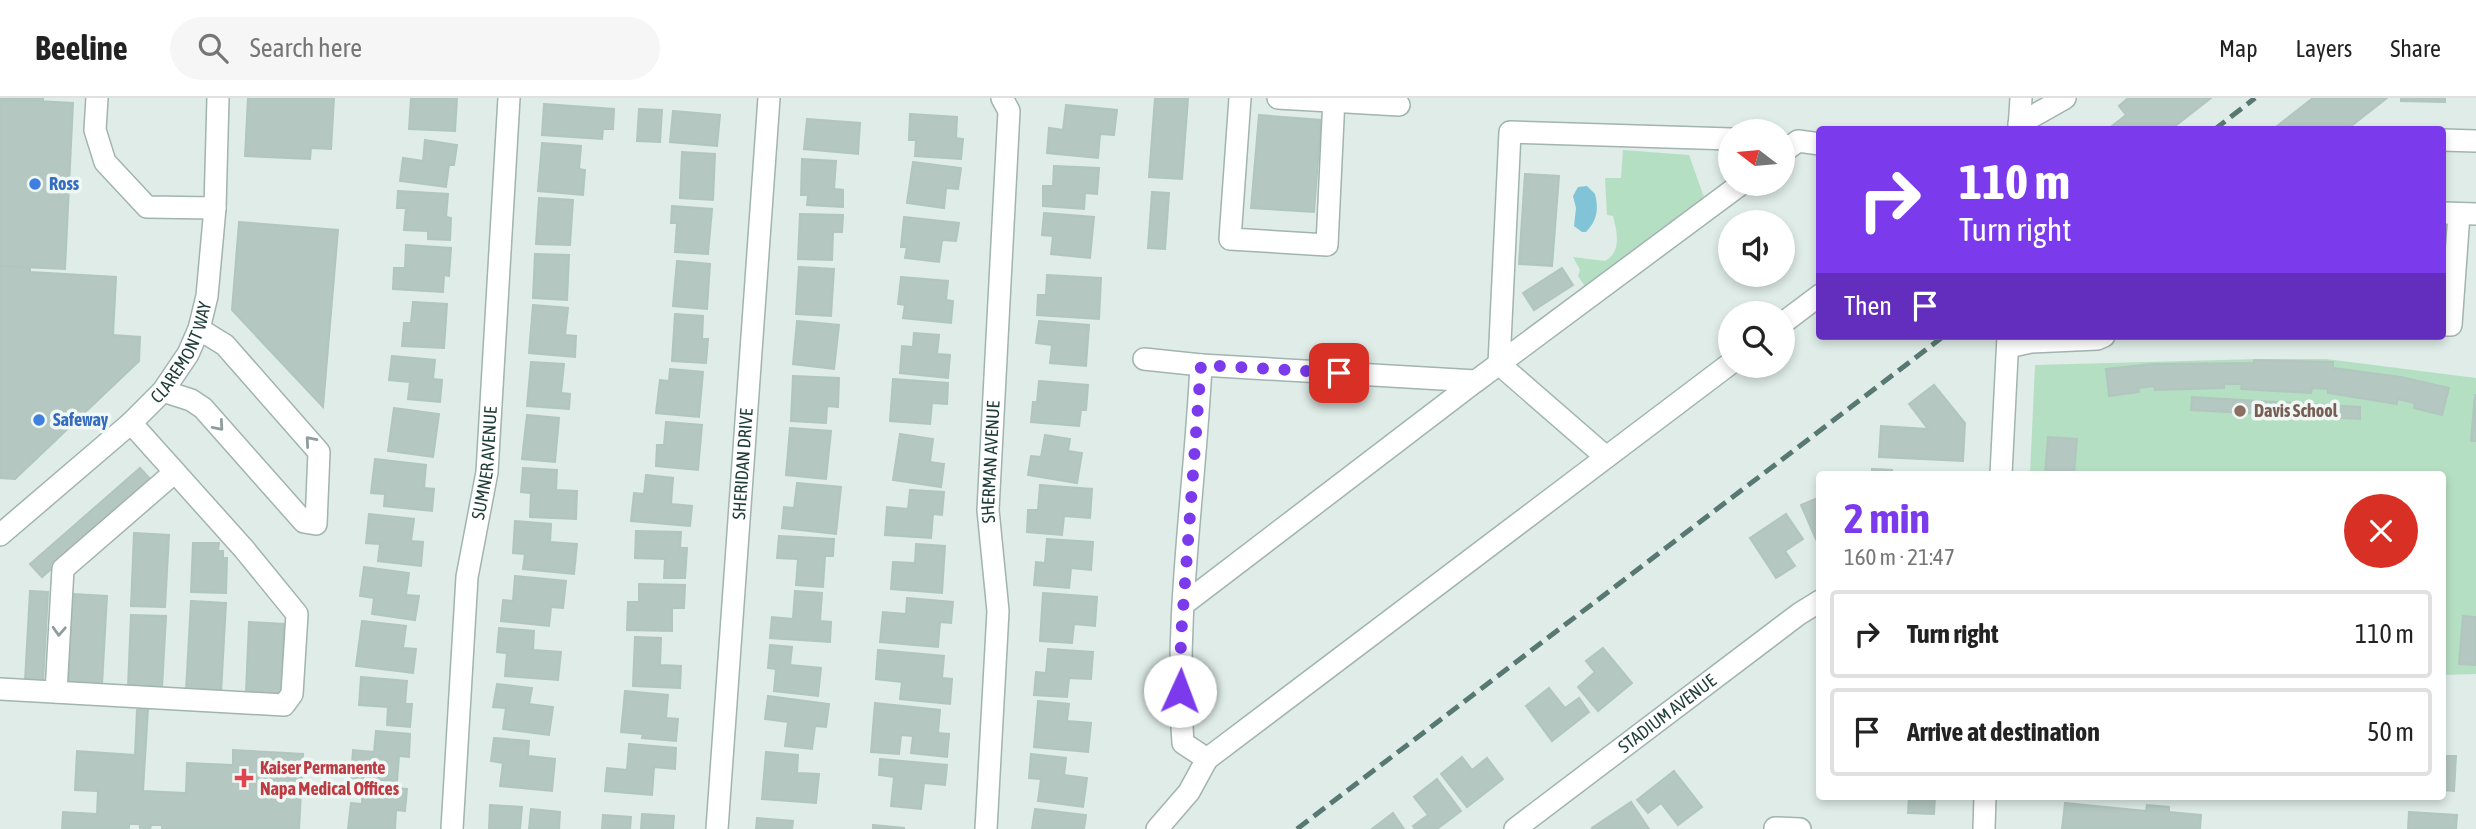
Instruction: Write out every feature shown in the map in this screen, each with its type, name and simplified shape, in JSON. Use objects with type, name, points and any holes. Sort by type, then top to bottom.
[{"type":"street","points":[[97,98],[95,130],[105,162],[147,207],[215,208]]},
{"type":"street","name":"CLAREMONT WAY","points":[[0,535],[131,423],[163,391],[188,354],[199,329],[207,296],[215,208],[218,98]]},
{"type":"street","name":"SUMNER AVENUE","points":[[452,829],[467,577],[487,472],[509,98]]},
{"type":"street","name":"SHERIDAN DRIVE","points":[[717,829],[769,98]]},
{"type":"street","name":"SHERMAN AVENUE","points":[[986,829],[998,611],[988,510],[1009,111],[1002,98]]},
{"type":"street","points":[[1240,98],[1230,239],[1327,245],[1334,100]]},
{"type":"street","points":[[1278,98],[1399,105]]},
{"type":"street","points":[[2019,126],[2021,98]]},
{"type":"street","points":[[2021,126],[2065,98]]},
{"type":"street","points":[[1499,365],[1510,132],[1718,139]]},
{"type":"street","points":[[2446,140],[2476,141]]},
{"type":"street","points":[[1796,145],[1816,144]]},
{"type":"street","points":[[1184,604],[1725,196]]},
{"type":"street","points":[[2446,325],[2451,325],[2460,214]]},
{"type":"street","points":[[1795,314],[1816,298]]},
{"type":"street","points":[[163,391],[191,400],[203,408],[304,522],[316,524],[319,452],[225,345],[199,329]]},
{"type":"street","points":[[2001,471],[2008,341],[2076,340]]},
{"type":"street","points":[[1144,359],[1476,382]]},
{"type":"street","points":[[1201,365],[1180,691],[1183,743],[1208,759]]},
{"type":"street","points":[[1499,365],[1606,457]]},
{"type":"street","points":[[1157,829],[1189,792],[1208,759],[1718,373]]},
{"type":"street","points":[[0,689],[284,705],[292,694],[297,614],[131,423]]},
{"type":"street","points":[[55,692],[63,569],[175,472]]},
{"type":"street","name":"STADIUM AVENUE","points":[[1515,829],[1816,603]]},
{"type":"street","points":[[1984,829],[1985,800]]},
{"type":"street","points":[[1775,828],[1800,829]]},
{"type":"green space","points":[[1623,150],[1689,155],[1705,200],[1588,291],[1578,276],[1580,270],[1573,257],[1605,261],[1614,252],[1617,234],[1613,216],[1607,215],[1605,178],[1621,178]]},
{"type":"green space","points":[[2326,359],[2476,378],[2476,674],[2446,675],[2446,471],[2030,471],[2035,365]]},
{"type":"water","points":[[1587,186],[1595,194],[1597,210],[1593,224],[1586,232],[1582,232],[1574,226],[1576,208],[1573,196],[1578,187]]},
{"type":"building","points":[[0,98],[43,98],[43,102]]},
{"type":"building","points":[[248,98],[334,98],[331,149],[311,148],[310,159],[245,156]]},
{"type":"building","points":[[411,98],[457,98],[455,131],[409,129]]},
{"type":"building","points":[[1155,98],[1188,98],[1182,179],[1149,177]]},
{"type":"building","points":[[2128,98],[2211,98],[2175,126],[2112,126],[2126,115],[2119,106]]},
{"type":"building","points":[[2313,98],[2387,98],[2351,126],[2277,126]]},
{"type":"building","points":[[2401,98],[2445,98],[2445,102],[2401,101]]},
{"type":"building","name":"Ross","points":[[0,99],[73,103],[65,269],[0,266]]},
{"type":"building","points":[[544,104],[614,109],[613,129],[603,129],[602,139],[542,135]]},
{"type":"building","points":[[1066,105],[1117,110],[1114,135],[1100,134],[1098,158],[1047,153],[1049,128],[1063,130]]},
{"type":"building","points":[[639,109],[662,110],[660,142],[637,141]]},
{"type":"building","points":[[673,111],[720,115],[717,146],[670,142]]},
{"type":"building","points":[[910,114],[957,117],[956,138],[963,139],[961,159],[915,156],[916,140],[909,140]]},
{"type":"building","points":[[1259,115],[1321,120],[1314,212],[1251,208]]},
{"type":"building","points":[[807,119],[860,123],[858,154],[804,149]]},
{"type":"building","points":[[425,140],[457,145],[454,165],[449,165],[446,187],[400,181],[403,158],[423,161]]},
{"type":"building","points":[[542,143],[581,146],[579,169],[585,170],[583,195],[538,191]]},
{"type":"building","points":[[682,152],[715,154],[713,200],[680,198]]},
{"type":"building","points":[[802,159],[836,161],[834,189],[843,190],[843,207],[807,205],[808,195],[801,195]]},
{"type":"building","points":[[913,162],[961,168],[958,189],[946,188],[944,208],[907,203]]},
{"type":"building","points":[[1054,166],[1099,168],[1097,194],[1085,193],[1084,209],[1043,206],[1043,186],[1053,186]]},
{"type":"building","points":[[1525,174],[1559,176],[1552,266],[1519,264]]},
{"type":"building","points":[[398,191],[448,194],[446,217],[451,218],[450,240],[428,239],[428,231],[404,230],[406,208],[397,208]]},
{"type":"building","points":[[1152,192],[1169,193],[1165,249],[1148,248]]},
{"type":"building","points":[[539,198],[573,200],[570,245],[536,244]]},
{"type":"building","points":[[672,206],[712,209],[708,254],[675,252],[677,223],[671,223]]},
{"type":"building","points":[[1044,213],[1094,217],[1090,258],[1051,254],[1053,236],[1042,235]]},
{"type":"building","points":[[800,214],[843,215],[842,232],[833,232],[832,260],[798,259]]},
{"type":"building","points":[[904,217],[959,223],[956,241],[942,240],[939,262],[905,258],[907,247],[901,247]]},
{"type":"building","points":[[239,222],[338,230],[323,407],[232,310]]},
{"type":"building","points":[[406,245],[451,248],[449,276],[444,275],[443,292],[393,289],[394,268],[405,268]]},
{"type":"building","points":[[535,254],[569,255],[567,300],[533,298]]},
{"type":"building","points":[[677,261],[710,264],[707,309],[673,306]]},
{"type":"building","name":"Safeway","points":[[0,266],[30,267],[30,272],[116,277],[113,335],[140,337],[139,361],[15,479],[0,478]]},
{"type":"building","points":[[799,267],[834,269],[831,316],[796,314]]},
{"type":"building","points":[[1562,268],[1573,285],[1534,310],[1523,293]]},
{"type":"building","points":[[1047,275],[1101,278],[1099,319],[1037,315],[1038,295],[1046,295]]},
{"type":"building","points":[[901,277],[948,281],[946,300],[953,301],[951,323],[903,318],[905,305],[898,304]]},
{"type":"building","points":[[413,302],[447,304],[444,348],[402,346],[404,323],[411,323]]},
{"type":"building","points":[[533,305],[568,308],[565,335],[576,336],[575,357],[529,353]]},
{"type":"building","points":[[675,314],[703,316],[702,339],[708,339],[706,363],[672,361]]},
{"type":"building","points":[[797,321],[839,325],[834,369],[793,364]]},
{"type":"building","points":[[1039,321],[1089,325],[1086,366],[1050,363],[1052,345],[1036,343]]},
{"type":"building","points":[[914,333],[939,335],[937,354],[950,355],[948,378],[900,373],[902,346],[913,347]]},
{"type":"building","points":[[392,356],[435,360],[433,379],[442,380],[440,402],[408,399],[410,382],[389,380]]},
{"type":"building","points":[[2254,360],[2333,362],[2333,368],[2401,377],[2449,388],[2442,415],[2414,408],[2415,403],[2397,399],[2397,404],[2328,393],[2328,389],[2312,388],[2311,393],[2241,389],[2242,384],[2224,384],[2224,388],[2155,390],[2154,386],[2138,388],[2139,392],[2109,396],[2106,369],[2153,364],[2254,363]]},
{"type":"building","points":[[531,362],[564,364],[561,393],[570,394],[569,409],[527,406]]},
{"type":"building","points":[[670,369],[703,372],[699,417],[656,413],[660,380],[669,381]]},
{"type":"building","points":[[793,376],[839,378],[838,407],[827,406],[826,423],[791,421]]},
{"type":"building","points":[[893,379],[948,383],[947,404],[932,403],[930,424],[890,421]]},
{"type":"building","points":[[1039,381],[1088,385],[1086,410],[1081,410],[1079,426],[1031,422]]},
{"type":"building","points":[[1934,385],[1965,423],[1963,461],[1879,457],[1881,426],[1928,429],[1909,404]]},
{"type":"building","points":[[2475,395],[2476,441],[2471,441]]},
{"type":"building","points":[[2192,397],[2360,407],[2360,419],[2191,410]]},
{"type":"building","points":[[394,408],[439,414],[433,457],[388,451]]},
{"type":"building","points":[[527,415],[559,418],[555,462],[522,459]]},
{"type":"building","points":[[666,422],[702,425],[698,470],[656,466],[657,445],[664,445]]},
{"type":"building","points":[[790,428],[831,431],[826,479],[786,475]]},
{"type":"building","points":[[900,434],[933,439],[930,462],[944,464],[941,487],[893,480]]},
{"type":"building","points":[[1045,435],[1070,439],[1068,451],[1082,453],[1077,483],[1028,475],[1031,456],[1041,457]]},
{"type":"building","points":[[2048,437],[2077,439],[2074,471],[2045,471]]},
{"type":"building","points":[[375,459],[426,465],[424,488],[434,489],[432,511],[384,506],[385,494],[371,493]]},
{"type":"building","points":[[140,468],[152,481],[42,577],[30,564]]},
{"type":"building","points":[[523,468],[557,470],[556,490],[577,491],[576,519],[530,517],[531,493],[521,492]]},
{"type":"building","points":[[646,475],[673,478],[671,504],[692,506],[690,526],[631,521],[634,493],[644,494]]},
{"type":"building","points":[[797,483],[841,487],[836,534],[782,528],[784,507],[794,508]]},
{"type":"building","points":[[1040,485],[1092,489],[1090,518],[1064,516],[1062,535],[1027,532],[1028,510],[1038,510]]},
{"type":"building","points":[[910,490],[944,492],[942,515],[933,514],[931,538],[885,535],[887,507],[908,509]]},
{"type":"building","points":[[1816,499],[1816,539],[1801,505]]},
{"type":"building","points":[[369,514],[414,519],[411,541],[423,542],[421,566],[378,561],[380,544],[366,543]]},
{"type":"building","points":[[1786,514],[1803,539],[1785,551],[1795,566],[1776,578],[1750,538]]},
{"type":"building","points":[[515,521],[551,524],[550,542],[577,544],[574,574],[523,569],[525,554],[513,553]]},
{"type":"building","points":[[636,531],[681,532],[680,548],[687,548],[685,578],[664,578],[665,559],[635,558]]},
{"type":"building","points":[[134,533],[169,535],[165,607],[131,606]]},
{"type":"building","points":[[779,536],[834,539],[833,556],[825,556],[823,587],[796,585],[798,559],[777,558]]},
{"type":"building","points":[[1047,539],[1093,542],[1091,570],[1071,568],[1069,588],[1034,585],[1036,562],[1045,563]]},
{"type":"building","points":[[193,543],[219,543],[218,551],[223,551],[223,558],[227,558],[226,593],[191,592]]},
{"type":"building","points":[[916,544],[945,546],[942,593],[891,589],[893,562],[915,563]]},
{"type":"building","points":[[364,567],[409,573],[406,595],[419,596],[415,620],[372,614],[374,598],[360,596]]},
{"type":"building","points":[[515,576],[566,581],[563,608],[551,607],[549,626],[501,621],[503,600],[513,601]]},
{"type":"building","points":[[639,584],[685,585],[684,608],[672,608],[672,631],[627,630],[628,602],[639,602]]},
{"type":"building","points":[[30,591],[48,592],[43,682],[25,681]]},
{"type":"building","points":[[795,591],[822,593],[820,621],[831,622],[830,642],[770,638],[772,617],[793,619]]},
{"type":"building","points":[[1043,593],[1097,597],[1095,626],[1074,624],[1072,643],[1040,641]]},
{"type":"building","points":[[72,594],[107,596],[102,685],[68,684]]},
{"type":"building","points":[[907,598],[953,602],[951,623],[940,622],[938,647],[880,642],[883,612],[906,614]]},
{"type":"building","points":[[191,601],[226,603],[221,693],[186,691]]},
{"type":"building","points":[[131,615],[166,616],[162,688],[128,687]]},
{"type":"building","points":[[2463,616],[2476,617],[2476,665],[2459,664]]},
{"type":"building","points":[[362,621],[406,626],[403,648],[416,649],[413,673],[356,666]]},
{"type":"building","points":[[249,622],[284,624],[281,695],[246,693]]},
{"type":"building","points":[[499,628],[534,631],[533,650],[561,652],[558,680],[505,676],[507,653],[497,652]]},
{"type":"building","points":[[635,637],[661,638],[660,665],[681,666],[680,688],[633,686]]},
{"type":"building","points":[[770,645],[792,647],[790,665],[821,668],[818,696],[774,691],[776,669],[768,668]]},
{"type":"building","points":[[1603,648],[1632,683],[1598,711],[1578,687],[1595,672],[1586,661]]},
{"type":"building","points":[[1048,649],[1093,652],[1091,679],[1069,678],[1067,697],[1034,695],[1036,672],[1046,673]]},
{"type":"building","points":[[878,650],[944,656],[942,678],[952,679],[950,704],[900,699],[902,682],[876,679]]},
{"type":"building","points":[[361,677],[407,681],[405,704],[412,704],[410,727],[387,725],[388,707],[359,705]]},
{"type":"building","points":[[497,684],[532,688],[529,704],[553,707],[549,735],[503,729],[506,708],[493,707]]},
{"type":"building","points":[[1549,688],[1565,708],[1579,698],[1589,712],[1552,741],[1526,706]]},
{"type":"building","points":[[625,691],[668,695],[666,718],[678,719],[676,741],[642,738],[643,734],[621,732]]},
{"type":"building","points":[[768,696],[829,704],[826,727],[815,726],[812,749],[785,746],[788,722],[765,719]]},
{"type":"building","points":[[1038,701],[1069,704],[1067,721],[1091,723],[1088,752],[1034,747]]},
{"type":"building","points":[[875,703],[940,710],[938,733],[949,734],[947,757],[911,753],[913,736],[901,735],[899,754],[871,752]]},
{"type":"building","name":"Kaiser Permanente Napa Medical Offices","points":[[140,706],[148,709],[143,791],[186,793],[187,763],[233,765],[233,750],[303,754],[299,829],[162,829],[162,825],[151,825],[150,829],[140,829],[140,824],[129,824],[129,829],[62,829],[63,812],[97,814],[98,791],[75,790],[77,751],[135,755],[137,710]]},
{"type":"building","points":[[376,731],[410,734],[409,757],[399,756],[397,781],[351,778],[353,750],[374,752]]},
{"type":"building","points":[[494,738],[529,741],[528,756],[555,759],[552,791],[500,786],[503,763],[491,761]]},
{"type":"building","points":[[629,744],[676,748],[675,769],[654,767],[652,795],[605,791],[607,768],[627,770]]},
{"type":"building","points":[[766,752],[798,755],[797,773],[819,774],[816,803],[762,799]]},
{"type":"building","points":[[1031,754],[1066,758],[1064,775],[1087,778],[1083,807],[1038,801],[1041,779],[1029,778]]},
{"type":"building","points":[[2446,756],[2456,756],[2454,791],[2446,790]]},
{"type":"building","points":[[1462,757],[1472,770],[1487,758],[1503,779],[1467,807],[1441,774]]},
{"type":"building","points":[[880,759],[947,765],[945,785],[924,783],[921,809],[891,806],[894,777],[879,775]]},
{"type":"building","points":[[1674,771],[1702,807],[1678,825],[1661,803],[1648,813],[1637,800]]},
{"type":"building","points":[[1437,779],[1461,811],[1437,829],[1415,829],[1413,826],[1428,815],[1414,797]]},
{"type":"building","points":[[363,785],[407,789],[405,811],[396,810],[395,829],[348,829],[351,803],[362,804]]},
{"type":"building","points":[[1909,800],[1935,800],[1934,814],[1908,813]]},
{"type":"building","points":[[1631,802],[1649,829],[1592,828]]},
{"type":"building","points":[[2065,803],[2146,811],[2147,805],[2169,807],[2169,812],[2201,815],[2200,829],[2062,829]]},
{"type":"building","points":[[490,805],[522,807],[520,829],[489,829]]},
{"type":"building","points":[[531,809],[560,812],[559,829],[529,829]]},
{"type":"building","points":[[1035,809],[1086,815],[1084,829],[1032,829]]},
{"type":"building","points":[[2409,812],[2457,815],[2456,829],[2408,829]]},
{"type":"building","points":[[1393,813],[1404,829],[1372,829]]},
{"type":"building","points":[[642,814],[674,816],[673,829],[641,829]]},
{"type":"building","points":[[603,815],[631,817],[630,829],[602,829]]},
{"type":"building","points":[[757,818],[793,821],[792,829],[756,829]]},
{"type":"building","points":[[873,825],[904,828],[904,829],[873,829]]},
{"type":"railway","points":[[2219,126],[2255,98]]},
{"type":"railway","points":[[1297,829],[1939,340]]},
{"type":"place","name":"Ross","points":[[35,184]]},
{"type":"place","name":"Davis School","points":[[2240,411]]},
{"type":"place","name":"Safeway","points":[[39,420]]},
{"type":"place","name":"Kaiser Permanente Napa Medical Offices","points":[[244,778]]},
{"type":"route","points":[[1180,691],[1181,637],[1201,365],[1339,373]]}]
